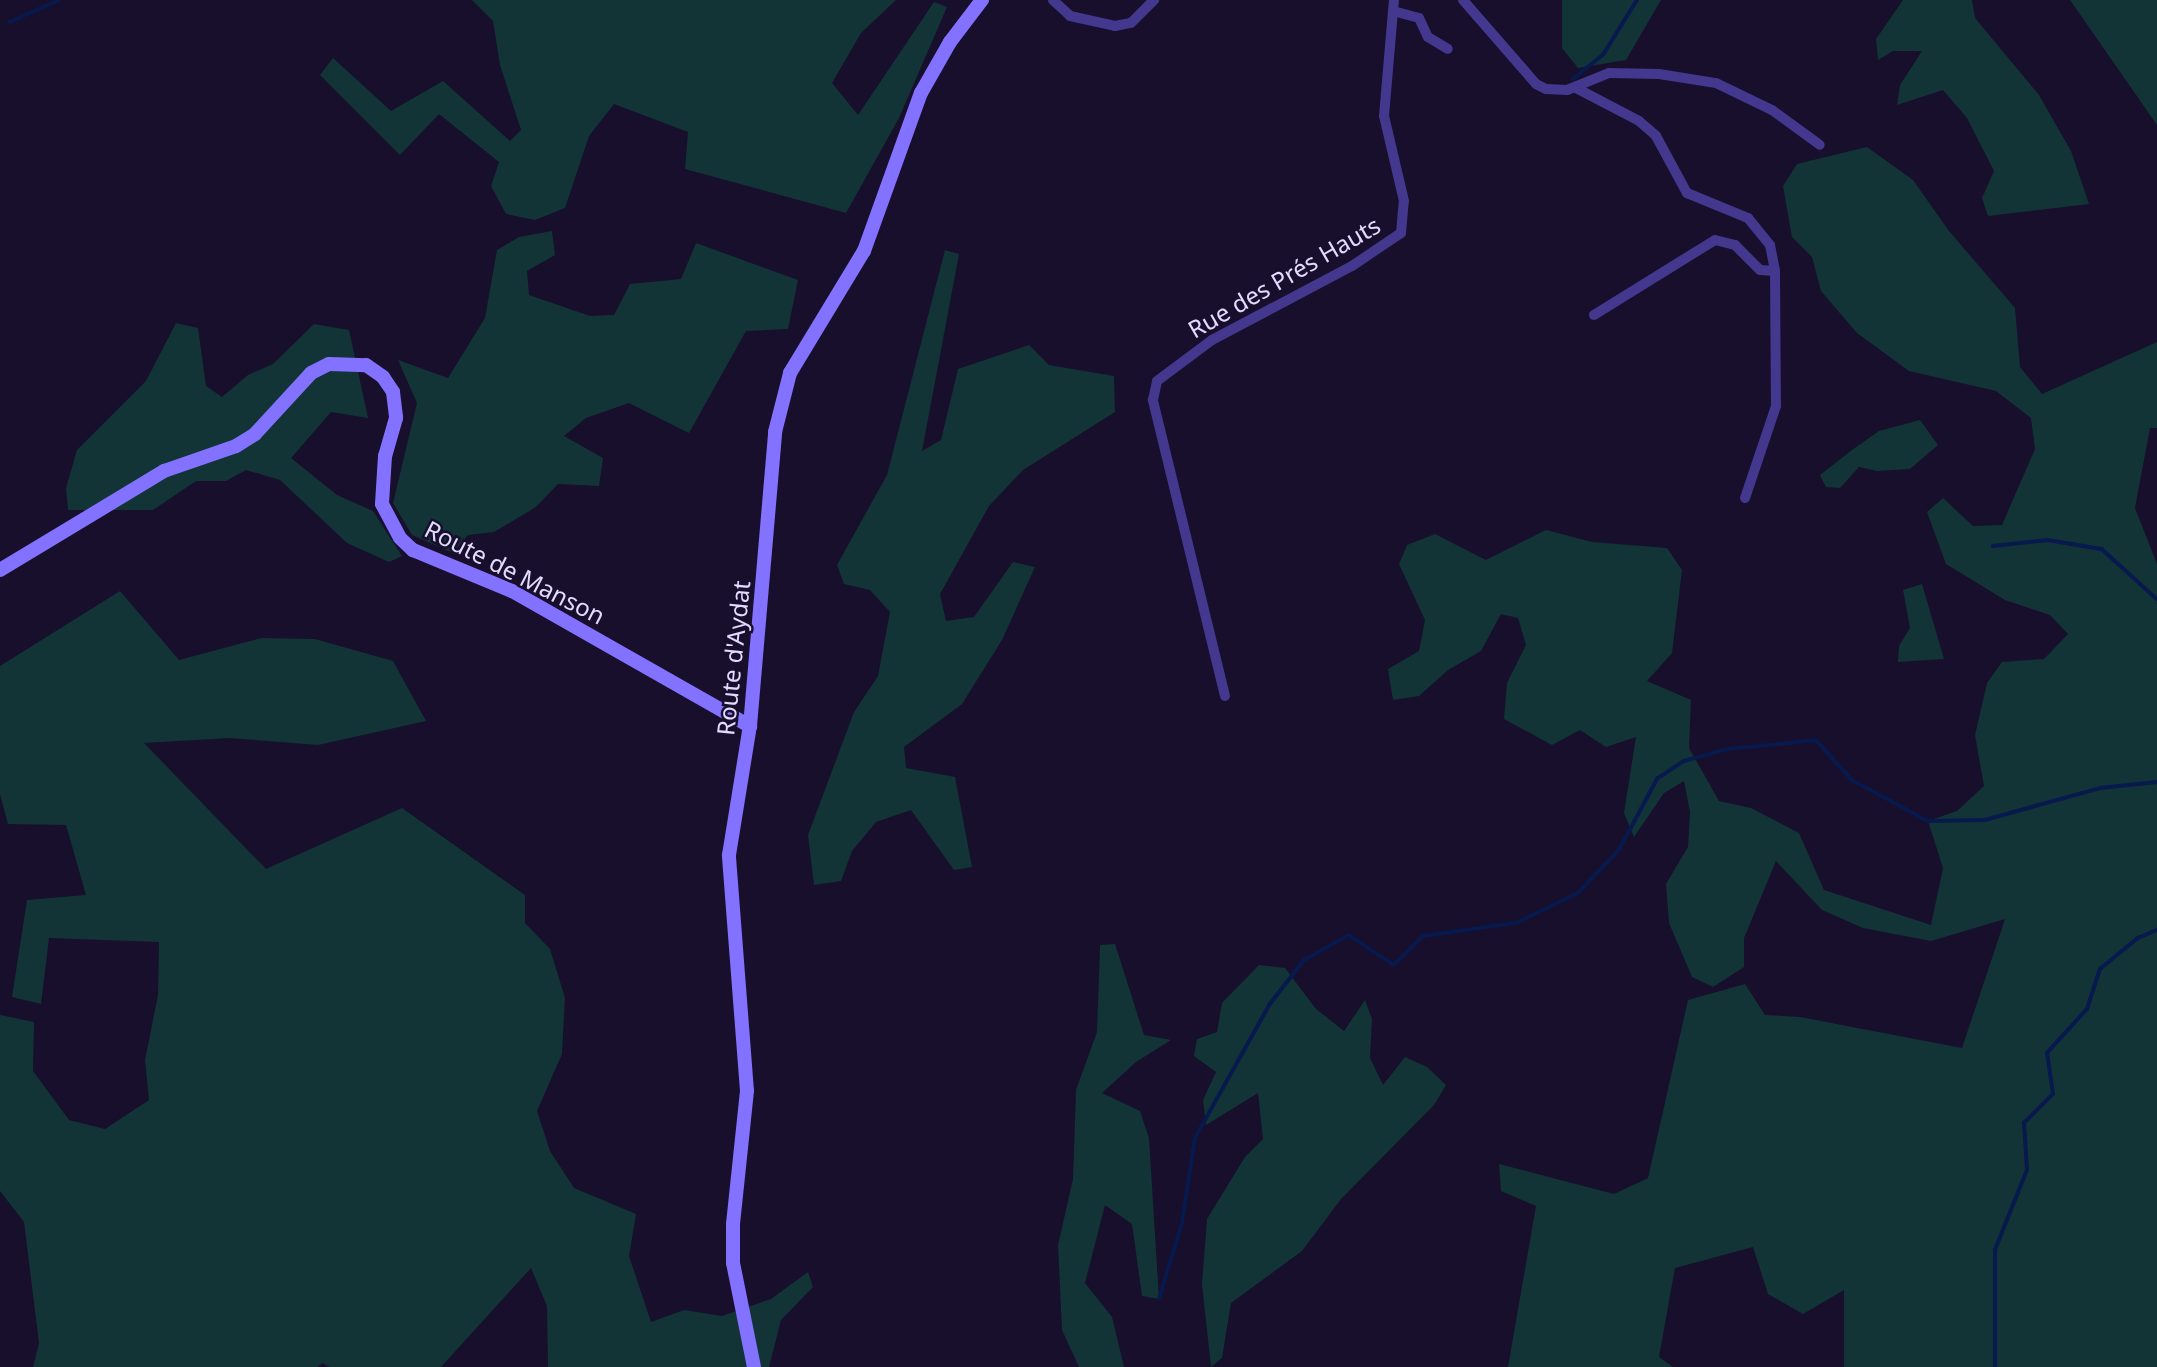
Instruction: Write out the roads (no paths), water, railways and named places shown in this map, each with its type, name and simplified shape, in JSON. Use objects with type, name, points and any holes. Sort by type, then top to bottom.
[{"type":"main road","name":"Route d'Aydat","points":[[754,1367],[733,1263],[733,1224],[747,1091],[729,855],[750,726],[780,401],[806,343],[864,251],[934,67],[982,0]]},
{"type":"main road","name":"Route de Manson","points":[[0,570],[164,471],[246,440],[276,415],[311,373],[328,364],[366,365],[383,377],[393,393],[396,418],[385,456],[382,504],[400,538],[413,550],[512,591],[750,726]]},
{"type":"street","points":[[1053,0],[1070,16],[1115,26],[1130,23],[1154,0]]},
{"type":"street","points":[[1463,0],[1536,84],[1546,89],[1576,88],[1620,73],[1716,83],[1772,110],[1820,145]]},
{"type":"street","points":[[1393,5],[1419,18],[1428,37],[1448,49]]},
{"type":"street","name":"Rue des Prés Hauts","points":[[1225,696],[1153,400],[1157,382],[1212,340],[1352,265],[1401,233],[1404,201],[1384,116],[1393,5]]},
{"type":"street","points":[[1576,88],[1611,103],[1656,136],[1687,193],[1748,218],[1764,232],[1775,271],[1776,405],[1745,498]]},
{"type":"street","points":[[1594,315],[1715,240],[1735,245],[1760,270],[1775,271]]},
{"type":"waterway","points":[[10,22],[59,0]]},
{"type":"waterway","points":[[1573,79],[1603,55],[1637,0]]},
{"type":"waterway","points":[[1993,546],[2048,540],[2102,549],[2157,599]]},
{"type":"waterway","points":[[1159,1299],[1182,1223],[1195,1138],[1270,1004],[1304,960],[1349,935],[1394,965],[1423,936],[1516,923],[1578,893],[1619,850],[1657,779],[1684,761],[1728,749],[1816,740],[1852,780],[1928,821],[1985,820],[2100,788],[2157,782]]},
{"type":"waterway","points":[[1995,1367],[1995,1250],[2027,1170],[2024,1123],[2053,1094],[2047,1053],[2087,1009],[2100,969],[2138,938],[2157,930]]}]
